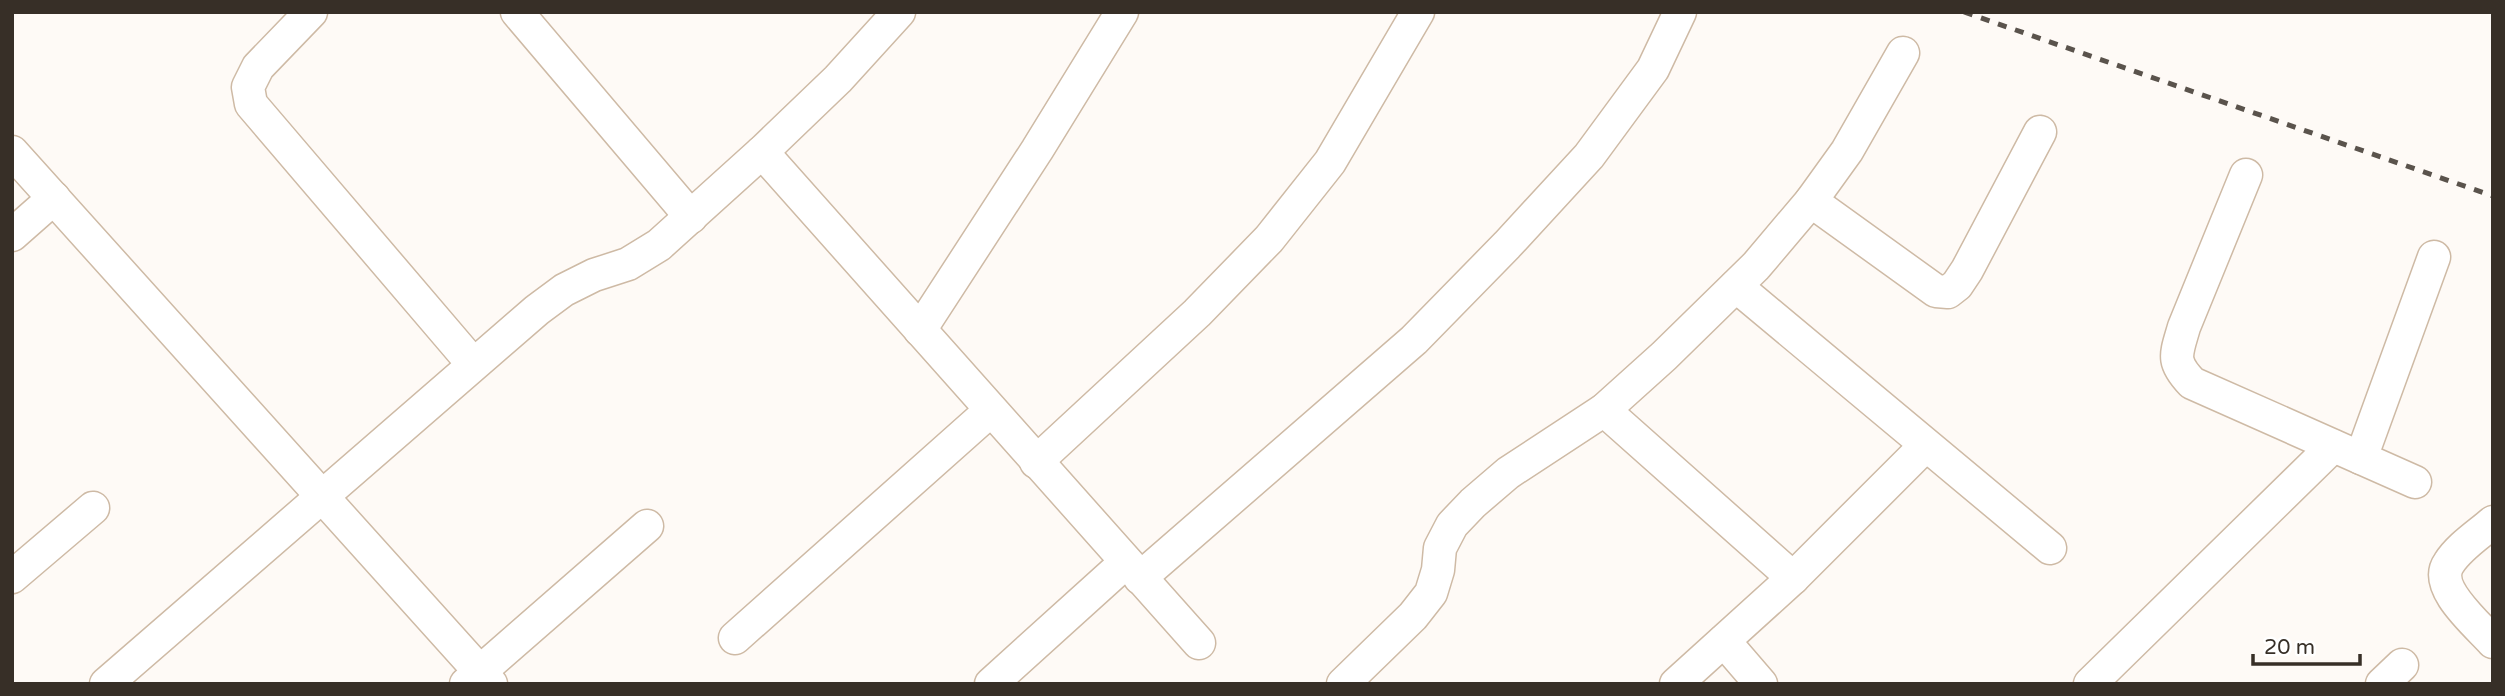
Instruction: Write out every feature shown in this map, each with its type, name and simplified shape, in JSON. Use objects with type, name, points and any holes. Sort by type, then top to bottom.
[{"type":"street","points":[[312,12],[258,67],[248,86],[251,104],[474,364]]},
{"type":"street","points":[[517,12],[691,217]]},
{"type":"street","points":[[106,684],[537,310],[564,290],[594,275],[628,264],[659,245],[838,79],[899,12]]},
{"type":"street","points":[[920,330],[1037,150],[1122,12]]},
{"type":"street","points":[[1036,462],[1197,313],[1269,239],[1330,162],[1418,12]]},
{"type":"street","points":[[991,684],[1414,340],[1589,156],[1653,69],[1680,12]]},
{"type":"street","points":[[1343,684],[1413,616],[1431,593],[1438,570],[1440,548],[1452,525],[1473,503],[1508,474],[1604,410],[1736,286],[1811,201],[1847,151],[1903,52]]},
{"type":"street","points":[[1811,201],[1936,291],[1948,292],[1957,285],[1966,270],[2039,132]]},
{"type":"street","points":[[12,152],[323,495],[479,680],[647,526]]},
{"type":"street","points":[[762,152],[1199,643]]},
{"type":"street","points":[[2246,175],[2184,327],[2176,353],[2178,368],[2192,383],[2415,482]]},
{"type":"street","points":[[12,234],[54,198]]},
{"type":"street","points":[[2361,458],[2434,257]]},
{"type":"street","points":[[1736,286],[2050,548]]},
{"type":"street","points":[[1604,410],[1793,578]]},
{"type":"street","points":[[735,638],[990,411]]},
{"type":"street","points":[[1676,684],[1793,578],[1925,446]]},
{"type":"street","points":[[2090,684],[2333,446]]},
{"type":"street","points":[[12,577],[93,508]]},
{"type":"street","points":[[2493,522],[2457,553],[2447,564],[2443,576],[2448,592],[2493,642]]},
{"type":"street","points":[[1724,641],[1761,684]]},
{"type":"railway","points":[[1964,12],[2493,196]]}]
